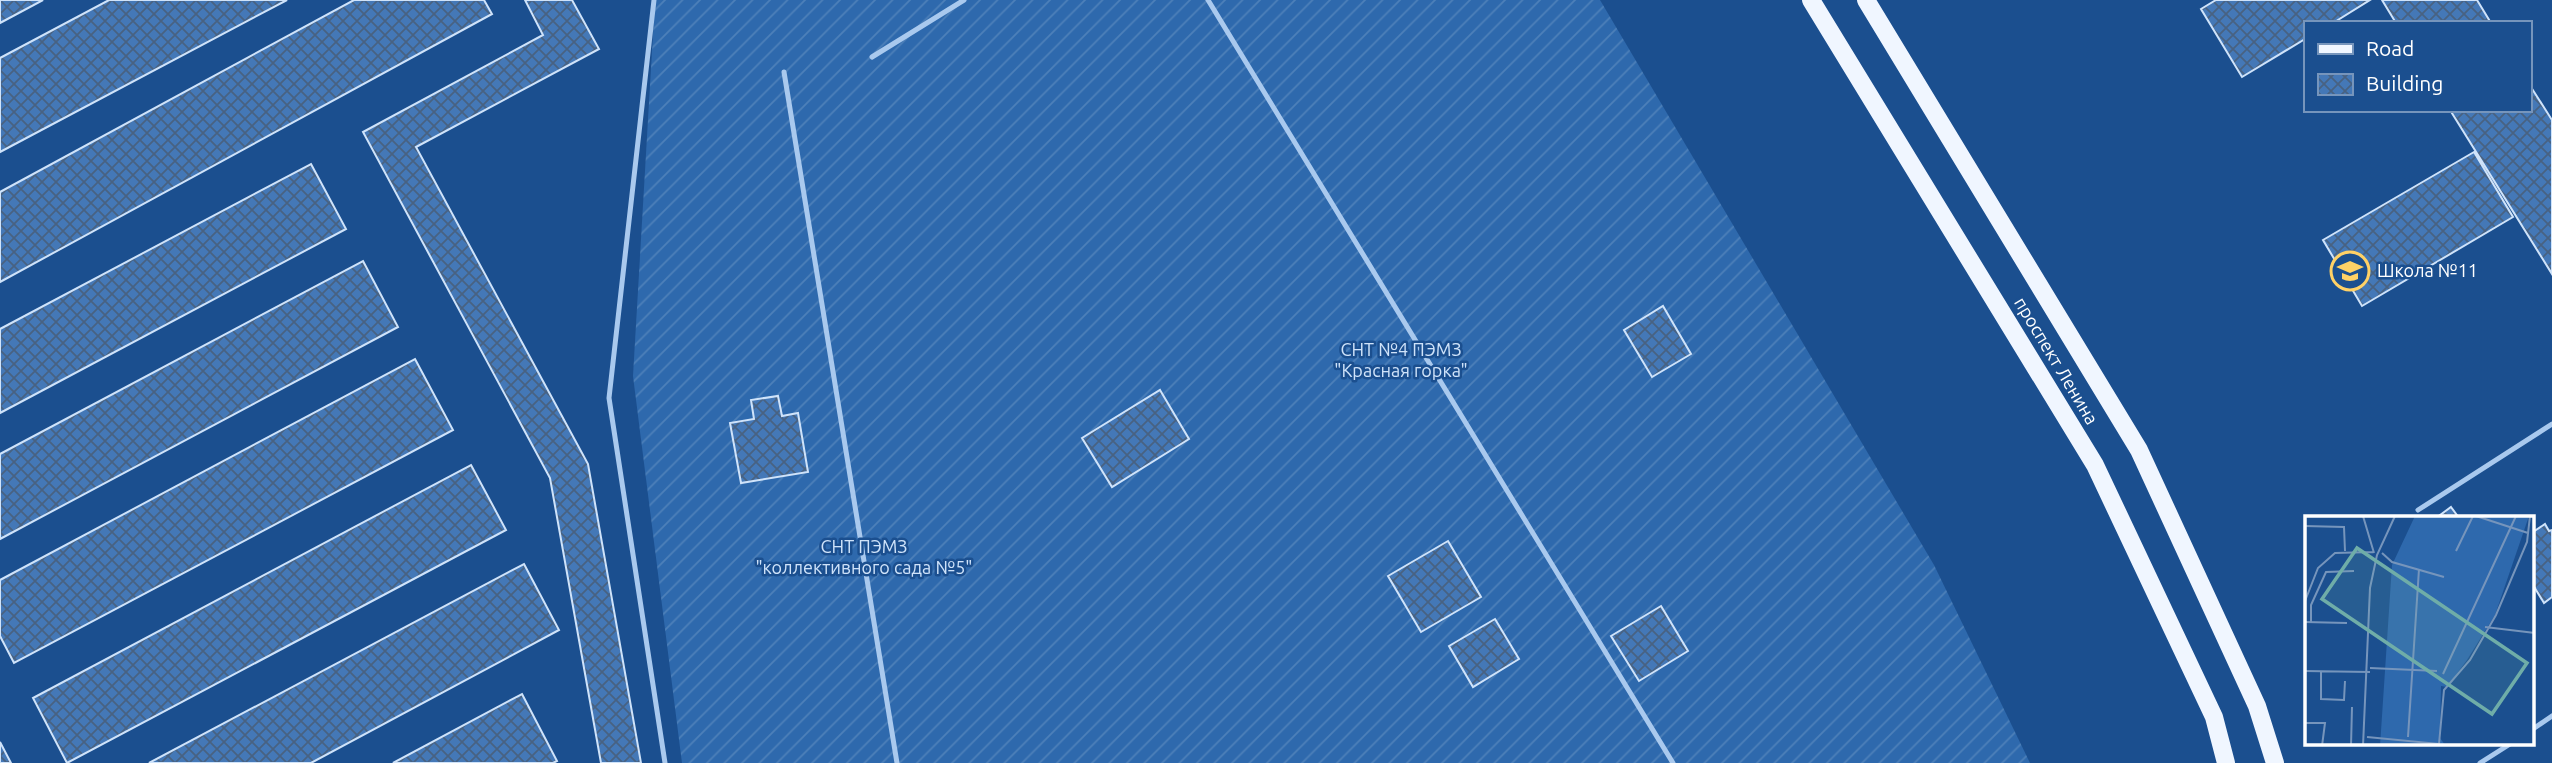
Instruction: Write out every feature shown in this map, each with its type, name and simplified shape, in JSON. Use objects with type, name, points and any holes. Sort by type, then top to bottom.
[{"type":"main road","name":"проспект Ленина","points":[[1811,0],[2095,465],[2214,717],[2226,763]]},
{"type":"main road","name":"проспект Ленина","points":[[1866,0],[2139,450],[2257,706],[2275,763]]},
{"type":"lane","points":[[654,0],[609,398],[664,763]]},
{"type":"lane","points":[[872,57],[964,0]]},
{"type":"lane","points":[[1208,0],[1673,763]]},
{"type":"lane","points":[[784,72],[897,763]]},
{"type":"lane","points":[[2418,510],[2552,424]]},
{"type":"lane","points":[[2534,728],[2552,716]]},
{"type":"lane","points":[[2480,763],[2507,746]]},
{"type":"green space","name":"СНТ №4 ПЭМЗ \"Красная горка\"","points":[[655,0],[1600,0],[1934,565],[2030,763],[682,763],[633,376]]},
{"type":"building","points":[[0,0],[43,0],[0,23]]},
{"type":"building","points":[[109,0],[287,0],[0,152],[0,58]]},
{"type":"building","points":[[354,0],[484,0],[492,14],[0,282],[0,192]]},
{"type":"building","points":[[525,0],[572,0],[599,49],[416,147],[588,464],[641,763],[601,763],[550,478],[363,132],[543,35]]},
{"type":"building","points":[[2216,0],[2370,0],[2336,21],[2304,21],[2304,40],[2242,77],[2201,9]]},
{"type":"building","points":[[2382,0],[2477,0],[2490,21],[2395,21]]},
{"type":"building","points":[[2531,87],[2552,120],[2552,274],[2451,112],[2531,112]]},
{"type":"building","points":[[2474,152],[2513,217],[2362,306],[2323,240]]},
{"type":"building","points":[[311,164],[346,229],[0,413],[0,329]]},
{"type":"building","points":[[363,261],[398,327],[0,539],[0,454]]},
{"type":"building","points":[[1663,306],[1691,354],[1652,377],[1624,330]]},
{"type":"building","points":[[415,359],[453,430],[14,663],[0,636],[0,580]]},
{"type":"building","points":[[1160,390],[1189,439],[1112,487],[1082,438]]},
{"type":"building","points":[[778,396],[782,416],[798,413],[808,472],[741,483],[730,423],[754,419],[751,400]]},
{"type":"building","points":[[471,465],[506,530],[67,763],[33,698]]},
{"type":"building","points":[[2451,507],[2458,516],[2439,516]]},
{"type":"building","points":[[2545,524],[2549,531],[2552,530],[2552,597],[2544,603],[2534,587],[2534,531]]},
{"type":"building","points":[[1448,541],[1481,597],[1421,632],[1388,576]]},
{"type":"building","points":[[524,564],[559,630],[311,763],[149,763]]},
{"type":"building","points":[[1661,606],[1688,651],[1639,681],[1611,636]]},
{"type":"building","points":[[1495,619],[1519,659],[1473,687],[1449,646]]},
{"type":"building","points":[[522,694],[557,761],[393,763]]},
{"type":"building","points":[[0,742],[11,763],[0,763]]},
{"type":"place","name":"Школа №11","points":[[2350,271]]},
{"type":"park label","name":"СНТ ПЭМЗ \"коллективного сада №5\"","points":[[864,557]]}]
